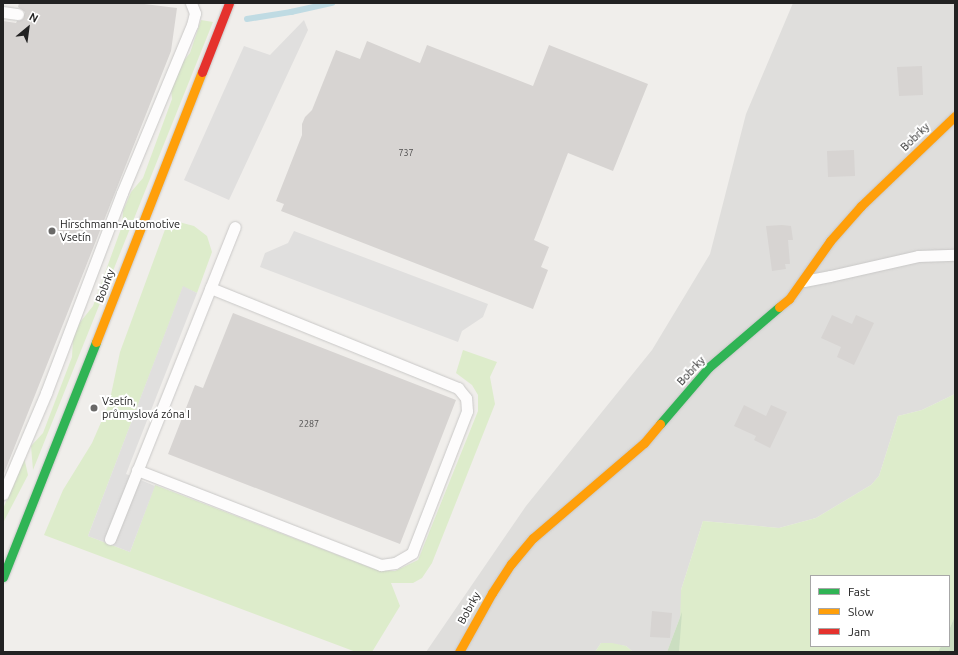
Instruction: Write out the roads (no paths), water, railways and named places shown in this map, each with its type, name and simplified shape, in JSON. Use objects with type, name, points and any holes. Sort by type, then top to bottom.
[{"type":"street","name":"Bobrky","points":[[3,577],[229,3]]},
{"type":"street","name":"Bobrky","points":[[459,652],[492,592],[511,564],[533,538],[644,443],[709,368],[788,299],[803,281],[830,241],[861,206],[955,116]]},
{"type":"lane","points":[[3,494],[46,393],[122,193],[192,25],[195,13],[191,3]]},
{"type":"lane","points":[[3,12],[18,14]]},
{"type":"lane","points":[[110,539],[235,227]]},
{"type":"lane","points":[[803,281],[918,256],[955,255]]},
{"type":"lane","points":[[137,470],[381,565],[395,563],[412,553],[467,411],[466,398],[458,388],[210,288]]},
{"type":"waterway","points":[[247,19],[291,12],[332,3]]},
{"type":"place","name":"Hirschmann-Automotive Vsetín","points":[[52,231]]},
{"type":"place","name":"Vsetín, průmyslová zóna I","points":[[94,408]]}]
